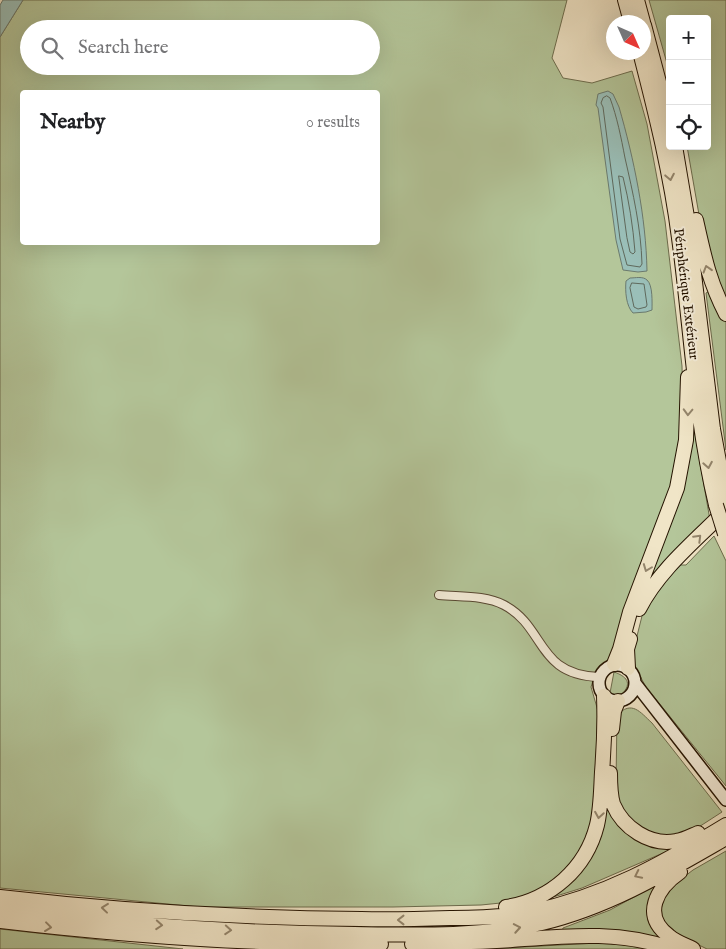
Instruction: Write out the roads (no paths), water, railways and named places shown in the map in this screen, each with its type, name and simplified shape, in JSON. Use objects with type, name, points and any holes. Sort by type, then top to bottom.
[{"type":"highway","points":[[625,0],[629,15]]},
{"type":"highway","points":[[637,0],[641,15]]},
{"type":"highway","points":[[651,54],[666,109]]},
{"type":"highway","name":"Périphérique Extérieur","points":[[642,60],[657,116],[671,183],[689,312],[704,446],[723,502],[726,535]]},
{"type":"highway","points":[[628,668],[627,649],[638,611],[649,590],[723,502],[682,180],[676,150]]},
{"type":"highway","points":[[682,180],[689,192],[706,267],[714,290],[726,314]]},
{"type":"highway","points":[[614,664],[630,612],[671,503],[682,466],[686,440],[688,391],[684,324],[689,312]]},
{"type":"highway","points":[[450,918],[461,912],[513,906],[538,898],[559,885],[578,866],[590,845],[600,809],[605,726],[604,696]]},
{"type":"highway","points":[[624,699],[612,719],[610,787],[614,804],[625,822],[639,834],[657,841],[666,842],[684,840],[726,820]]},
{"type":"highway","points":[[0,897],[114,909],[227,916],[403,920],[479,918],[530,912],[605,889],[636,877],[726,825]]},
{"type":"highway","points":[[0,910],[119,922],[266,932],[396,935],[476,933],[542,923],[610,900],[641,886],[726,838]]},
{"type":"highway","points":[[693,949],[675,940],[663,930],[655,916],[654,903],[661,889],[675,875],[726,842]]},
{"type":"highway","points":[[0,921],[163,938],[251,942],[438,943],[596,935],[632,938],[672,949]]},
{"type":"main road","points":[[614,664],[628,668],[634,676],[633,692],[624,699],[613,701],[604,696],[599,688],[599,677],[604,669],[614,664]]},
{"type":"main road","points":[[635,683],[725,799]]},
{"type":"main road","points":[[624,699],[659,715]]},
{"type":"street","points":[[439,595],[485,598],[504,605],[519,615],[543,649],[556,663],[587,677],[599,677]]},
{"type":"water","points":[[3,0],[23,0],[0,37],[0,5]]},
{"type":"water","points":[[608,91],[613,94],[619,107],[630,147],[642,209],[647,271],[623,270],[616,240],[598,108],[596,105],[598,94]]},
{"type":"water","points":[[630,278],[643,278],[649,282],[652,294],[652,310],[633,313],[627,302],[626,281]]}]
